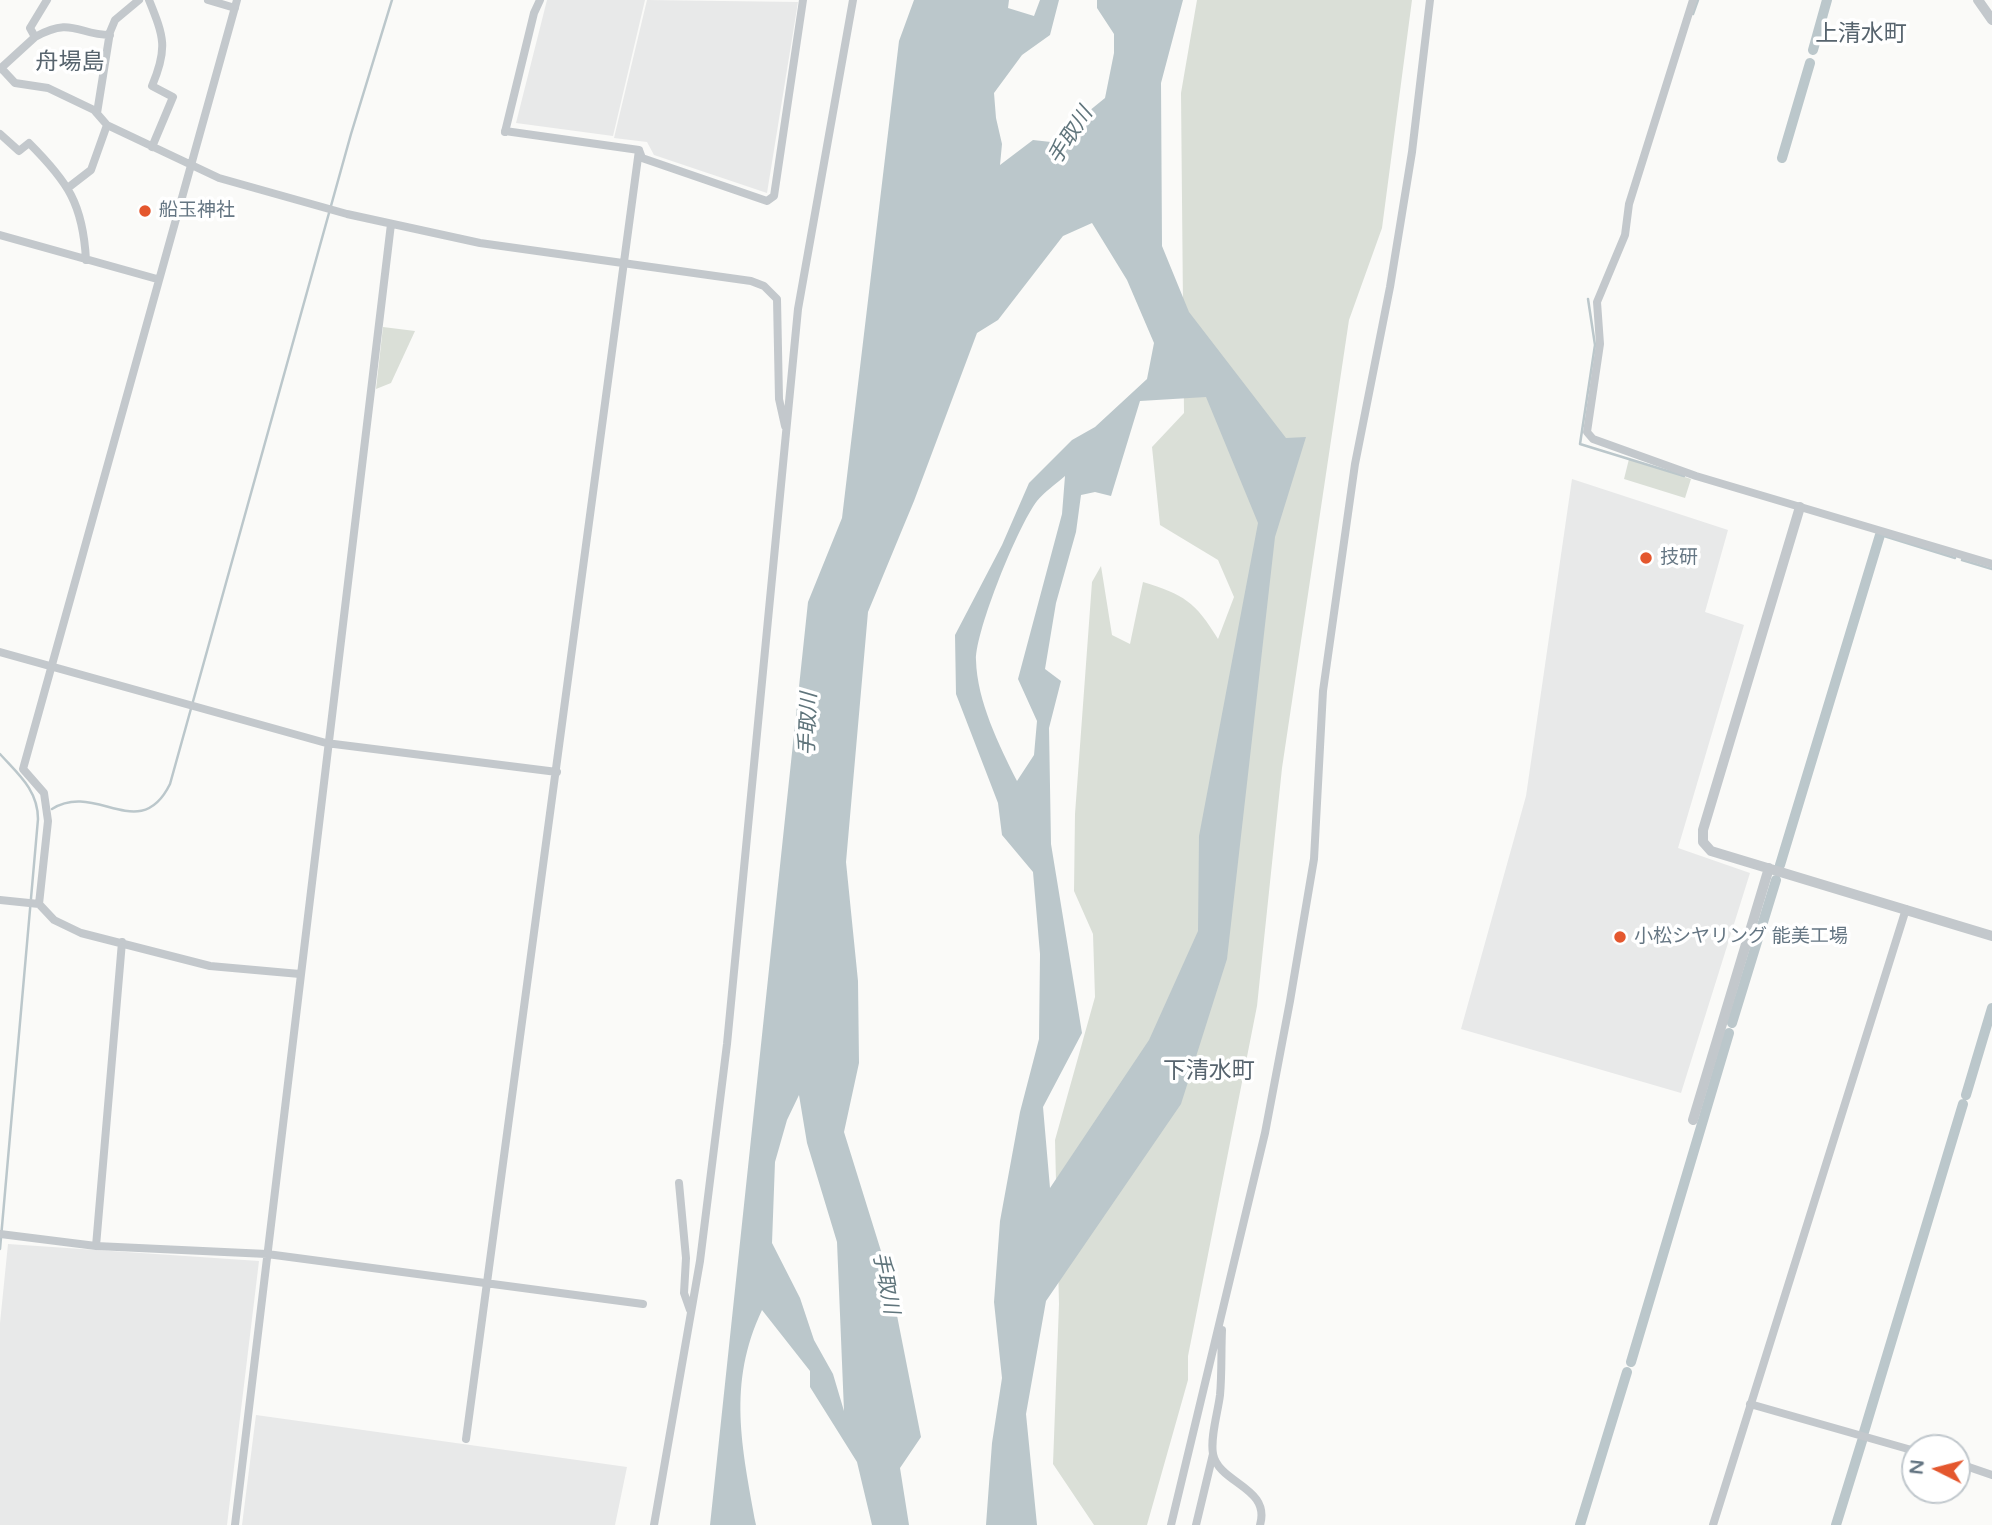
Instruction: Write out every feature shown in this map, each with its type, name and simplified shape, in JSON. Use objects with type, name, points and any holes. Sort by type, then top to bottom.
[{"type":"street","points":[[35,37],[30,28],[47,0]]},
{"type":"street","points":[[97,113],[115,20],[139,0]]},
{"type":"street","points":[[149,0],[163,34],[164,58],[152,86],[173,97],[152,147]]},
{"type":"street","points":[[35,903],[48,821],[44,793],[23,769],[189,163],[236,4],[208,0]]},
{"type":"street","points":[[540,0],[534,13],[505,132],[639,150]]},
{"type":"street","points":[[639,150],[642,158],[766,201],[774,195],[803,0]]},
{"type":"street","points":[[654,1525],[691,1312],[727,1044],[798,309],[853,0]]},
{"type":"street","points":[[1171,1525],[1265,1133],[1314,859],[1323,691],[1355,464],[1390,288],[1410,165],[1430,0]]},
{"type":"street","points":[[1693,0],[1629,204],[1625,235],[1597,302],[1601,344],[1587,432],[1593,439],[1683,471],[1992,564]]},
{"type":"street","points":[[1978,0],[1992,20]]},
{"type":"street","points":[[110,35],[100,35],[76,25],[44,31],[1,69],[15,83],[48,88],[97,113],[107,125],[246,188],[330,210],[480,243],[751,281],[771,291],[777,299],[779,399],[787,430]]},
{"type":"street","points":[[69,187],[91,170],[107,125]]},
{"type":"street","points":[[0,134],[19,151],[29,143],[69,187],[84,233],[86,260]]},
{"type":"street","points":[[466,1439],[639,150]]},
{"type":"street","points":[[235,1525],[391,224]]},
{"type":"street","points":[[0,235],[157,279]]},
{"type":"street","points":[[1800,507],[1703,831],[1703,842],[1712,851],[1992,936]]},
{"type":"street","points":[[0,652],[326,743],[331,741],[557,772]]},
{"type":"street","points":[[1693,1120],[1769,868]]},
{"type":"street","points":[[0,900],[35,903],[65,928],[210,966],[300,974]]},
{"type":"street","points":[[1713,1525],[1906,909]]},
{"type":"street","points":[[96,1246],[122,942]]},
{"type":"street","points":[[679,1183],[686,1258],[684,1293],[691,1312]]},
{"type":"street","points":[[2,1235],[96,1246],[267,1254],[643,1304]]},
{"type":"street","points":[[1196,1525],[1213,1454],[1220,1391],[1222,1313]]},
{"type":"street","points":[[1750,1404],[1901,1447]]},
{"type":"street","points":[[1213,1454],[1224,1473],[1252,1490],[1262,1517],[1260,1525]]},
{"type":"street","points":[[1971,1468],[1992,1475]]},
{"type":"shaded area","points":[[547,0],[645,0],[613,136],[516,123]]},
{"type":"shaded area","points":[[647,0],[798,2],[767,193],[654,155],[647,142],[614,138]]},
{"type":"shaded area","points":[[1197,0],[1412,0],[1382,228],[1349,320],[1282,768],[1257,1006],[1188,1356],[1188,1380],[1147,1525],[1094,1525],[1053,1464],[1059,1304],[1055,1140],[1095,997],[1093,934],[1074,891],[1075,814],[1092,582],[1101,566],[1112,635],[1130,644],[1143,582],[1187,601],[1202,616],[1218,639],[1234,597],[1218,560],[1160,525],[1152,447],[1184,413],[1181,93]]},
{"type":"shaded area","points":[[383,327],[415,331],[391,383],[376,389]]},
{"type":"shaded area","points":[[1629,459],[1691,479],[1685,498],[1624,479]]},
{"type":"shaded area","points":[[1572,479],[1728,530],[1705,612],[1744,625],[1678,848],[1750,873],[1681,1093],[1461,1029],[1526,796]]},
{"type":"shaded area","points":[[8,1244],[259,1261],[227,1525],[0,1525],[0,1323]]},
{"type":"shaded area","points":[[256,1415],[627,1467],[615,1525],[242,1525]]},
{"type":"water","name":"手取川","points":[[914,0],[1009,0],[1008,8],[1034,16],[1040,0],[1059,0],[1050,35],[1022,55],[994,93],[1002,144],[1000,165],[1033,140],[1051,142],[1105,98],[1114,53],[1114,34],[1097,8],[1097,0],[1183,0],[1161,83],[1162,246],[1189,312],[1286,438],[1306,437],[1275,537],[1227,959],[1181,1104],[1046,1301],[1026,1414],[1037,1525],[986,1525],[992,1443],[1002,1378],[994,1302],[1000,1221],[1020,1112],[1039,1039],[1040,954],[1033,872],[1002,835],[998,803],[956,694],[955,635],[1002,545],[1029,483],[1072,440],[1095,427],[1147,379],[1154,343],[1127,280],[1092,223],[1063,236],[998,320],[977,333],[914,501],[868,612],[846,862],[858,981],[859,1063],[844,1132],[890,1280],[921,1437],[900,1468],[909,1525],[872,1525],[857,1462],[810,1387],[810,1371],[762,1310],[751,1337],[741,1390],[746,1469],[756,1525],[710,1525],[808,602],[842,518],[899,41]],"holes":[[[1206,397],[1258,523],[1199,836],[1198,931],[1149,1040],[1050,1188],[1043,1107],[1082,1033],[1051,844],[1049,728],[1061,681],[1045,669],[1056,603],[1076,532],[1081,495],[1095,492],[1111,496],[1140,401]],[[1065,476],[1062,514],[1018,679],[1037,721],[1034,755],[1017,781],[996,738],[980,691],[976,660],[978,645],[999,578],[1019,532],[1037,501]],[[799,1095],[807,1143],[837,1242],[844,1411],[833,1374],[814,1340],[800,1298],[772,1243],[775,1162],[787,1120]]]},
{"type":"waterway","points":[[52,809],[68,802],[85,802],[116,809],[145,810],[158,801],[170,784],[351,134],[392,0]]},
{"type":"waterway","points":[[1693,14],[1698,0]]},
{"type":"waterway","points":[[1813,50],[1827,0]]},
{"type":"waterway","points":[[1782,158],[1810,63]]},
{"type":"waterway","points":[[1588,299],[1595,345],[1580,444],[1684,476]]},
{"type":"waterway","points":[[1780,865],[1880,535]]},
{"type":"waterway","points":[[1884,536],[1955,558]]},
{"type":"waterway","points":[[1962,560],[1992,569]]},
{"type":"waterway","points":[[0,754],[31,791],[38,819],[0,1249]]},
{"type":"waterway","points":[[1732,1023],[1776,880]]},
{"type":"waterway","points":[[1966,1095],[1992,1008]]},
{"type":"waterway","points":[[1631,1362],[1729,1033]]},
{"type":"waterway","points":[[1864,1432],[1963,1104]]},
{"type":"waterway","points":[[1580,1525],[1627,1372]]},
{"type":"waterway","points":[[1836,1525],[1862,1441]]},
{"type":"place","name":"船玉神社","points":[[145,211]]},
{"type":"place","name":"技研","points":[[1646,558]]},
{"type":"place","name":"小松シヤリング 能美工場","points":[[1620,937]]},
{"type":"district","name":"上清水町","points":[[1861,35]]},
{"type":"district","name":"舟場島","points":[[70,63]]},
{"type":"district","name":"下清水町","points":[[1209,1072]]}]
